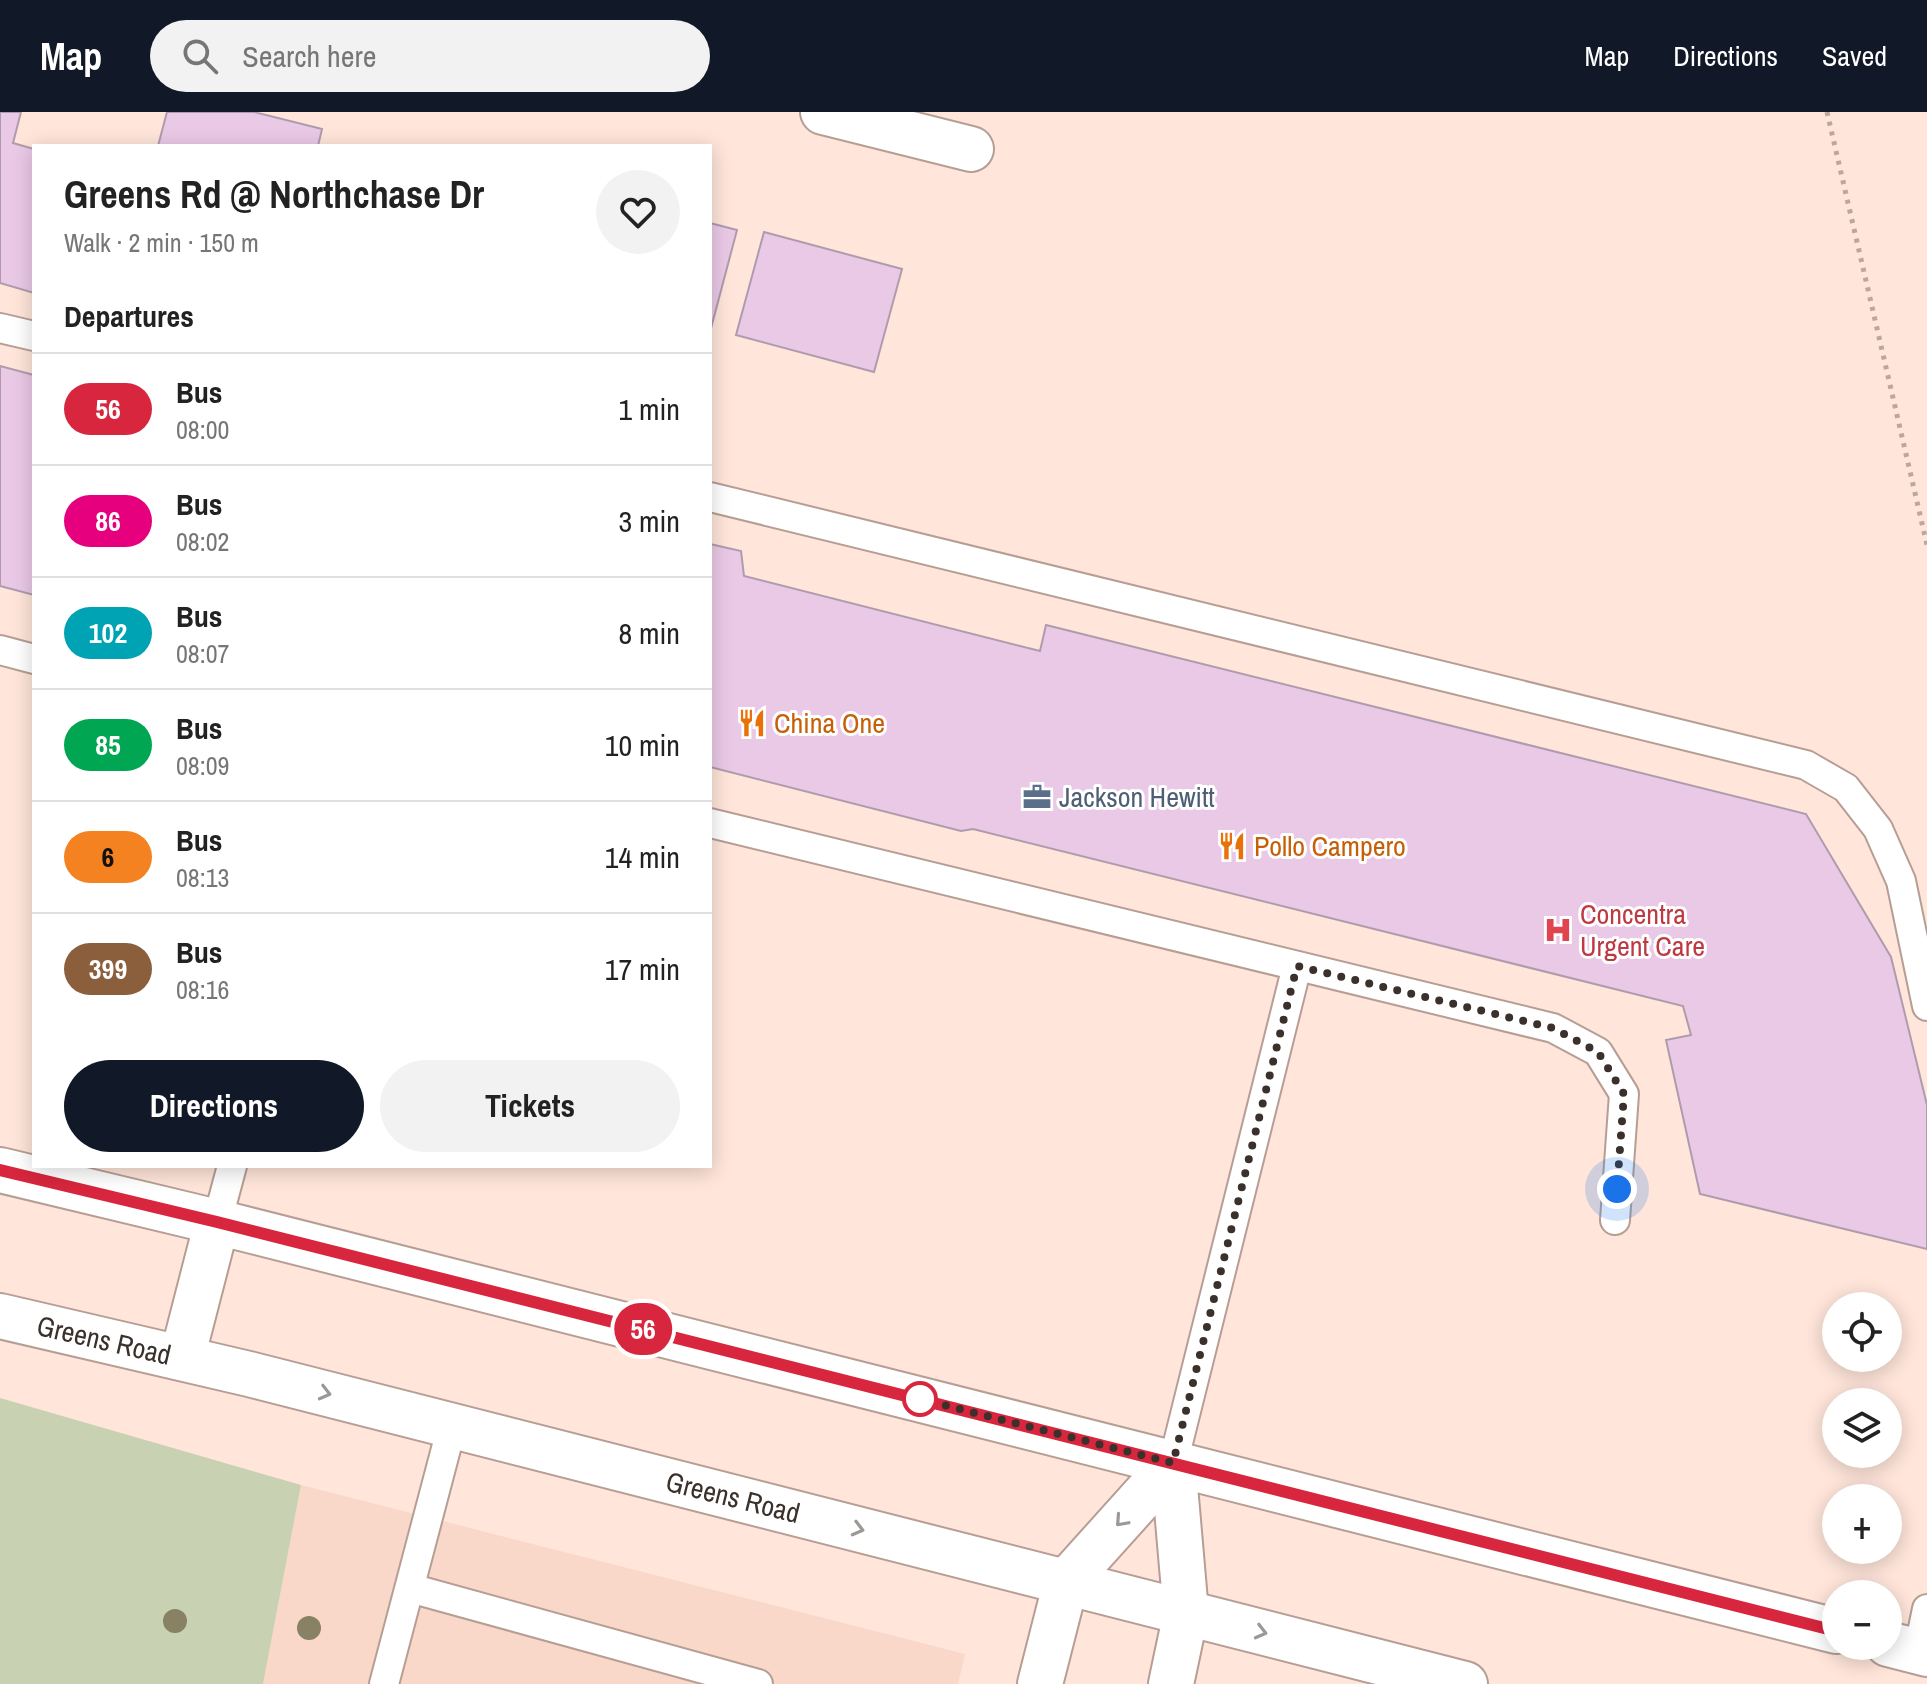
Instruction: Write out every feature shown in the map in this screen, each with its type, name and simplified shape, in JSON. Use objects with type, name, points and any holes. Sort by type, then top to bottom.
[{"type":"main road","points":[[823,112],[971,149]]},
{"type":"main road","points":[[0,1170],[217,1222],[1822,1627]]},
{"type":"main road","points":[[182,1358],[217,1222]]},
{"type":"main road","name":"Greens Road","points":[[0,1316],[182,1358],[1465,1684]]},
{"type":"main road","points":[[1040,1684],[1066,1582],[1173,1463]]},
{"type":"main road","points":[[1171,1684],[1186,1613],[1173,1463]]},
{"type":"lane","points":[[0,328],[32,336]]},
{"type":"lane","points":[[712,497],[1806,765],[1846,788],[1878,829],[1901,881],[1927,1006]]},
{"type":"lane","points":[[0,650],[32,658]]},
{"type":"lane","points":[[712,823],[1553,1028],[1598,1052],[1624,1094],[1615,1220]]},
{"type":"lane","points":[[1173,1463],[1297,966]]},
{"type":"lane","points":[[217,1222],[231,1168]]},
{"type":"lane","points":[[384,1684],[452,1426]]},
{"type":"lane","points":[[410,1588],[758,1684]]},
{"type":"lane","points":[[1911,1650],[1927,1609]]},
{"type":"path","points":[[1827,112],[1927,545]]},
{"type":"shaded area","points":[[301,1485],[965,1654],[958,1684],[263,1684]]},
{"type":"green space","points":[[0,1398],[301,1485],[263,1684],[0,1684]]},
{"type":"building","points":[[0,112],[21,112],[13,143],[32,148],[32,292],[0,283]]},
{"type":"building","points":[[167,112],[254,112],[322,129],[318,144],[159,144]]},
{"type":"building","points":[[712,224],[737,230],[712,324]]},
{"type":"building","points":[[764,232],[902,269],[874,372],[736,335]]},
{"type":"building","points":[[0,366],[32,374],[32,594],[0,586]]},
{"type":"building","points":[[712,544],[741,551],[744,576],[1040,651],[1046,625],[1806,814],[1891,957],[1927,1105],[1927,1249],[1700,1194],[1666,1040],[1691,1035],[1683,1006],[973,829],[961,831],[712,768]]},
{"type":"bus line","name":"56","points":[[0,1170],[217,1222],[1822,1627]]},
{"type":"place","name":"China One","points":[[752,723]]},
{"type":"place","name":"Jackson Hewitt","points":[[1037,797]]},
{"type":"place","name":"Pollo Campero","points":[[1232,846]]},
{"type":"place","name":"Concentra Urgent Care","points":[[1558,930]]},
{"type":"route","points":[[920,1399],[912,1397],[1173,1463],[1297,966],[1553,1028],[1598,1052],[1624,1094],[1617,1189]]}]
